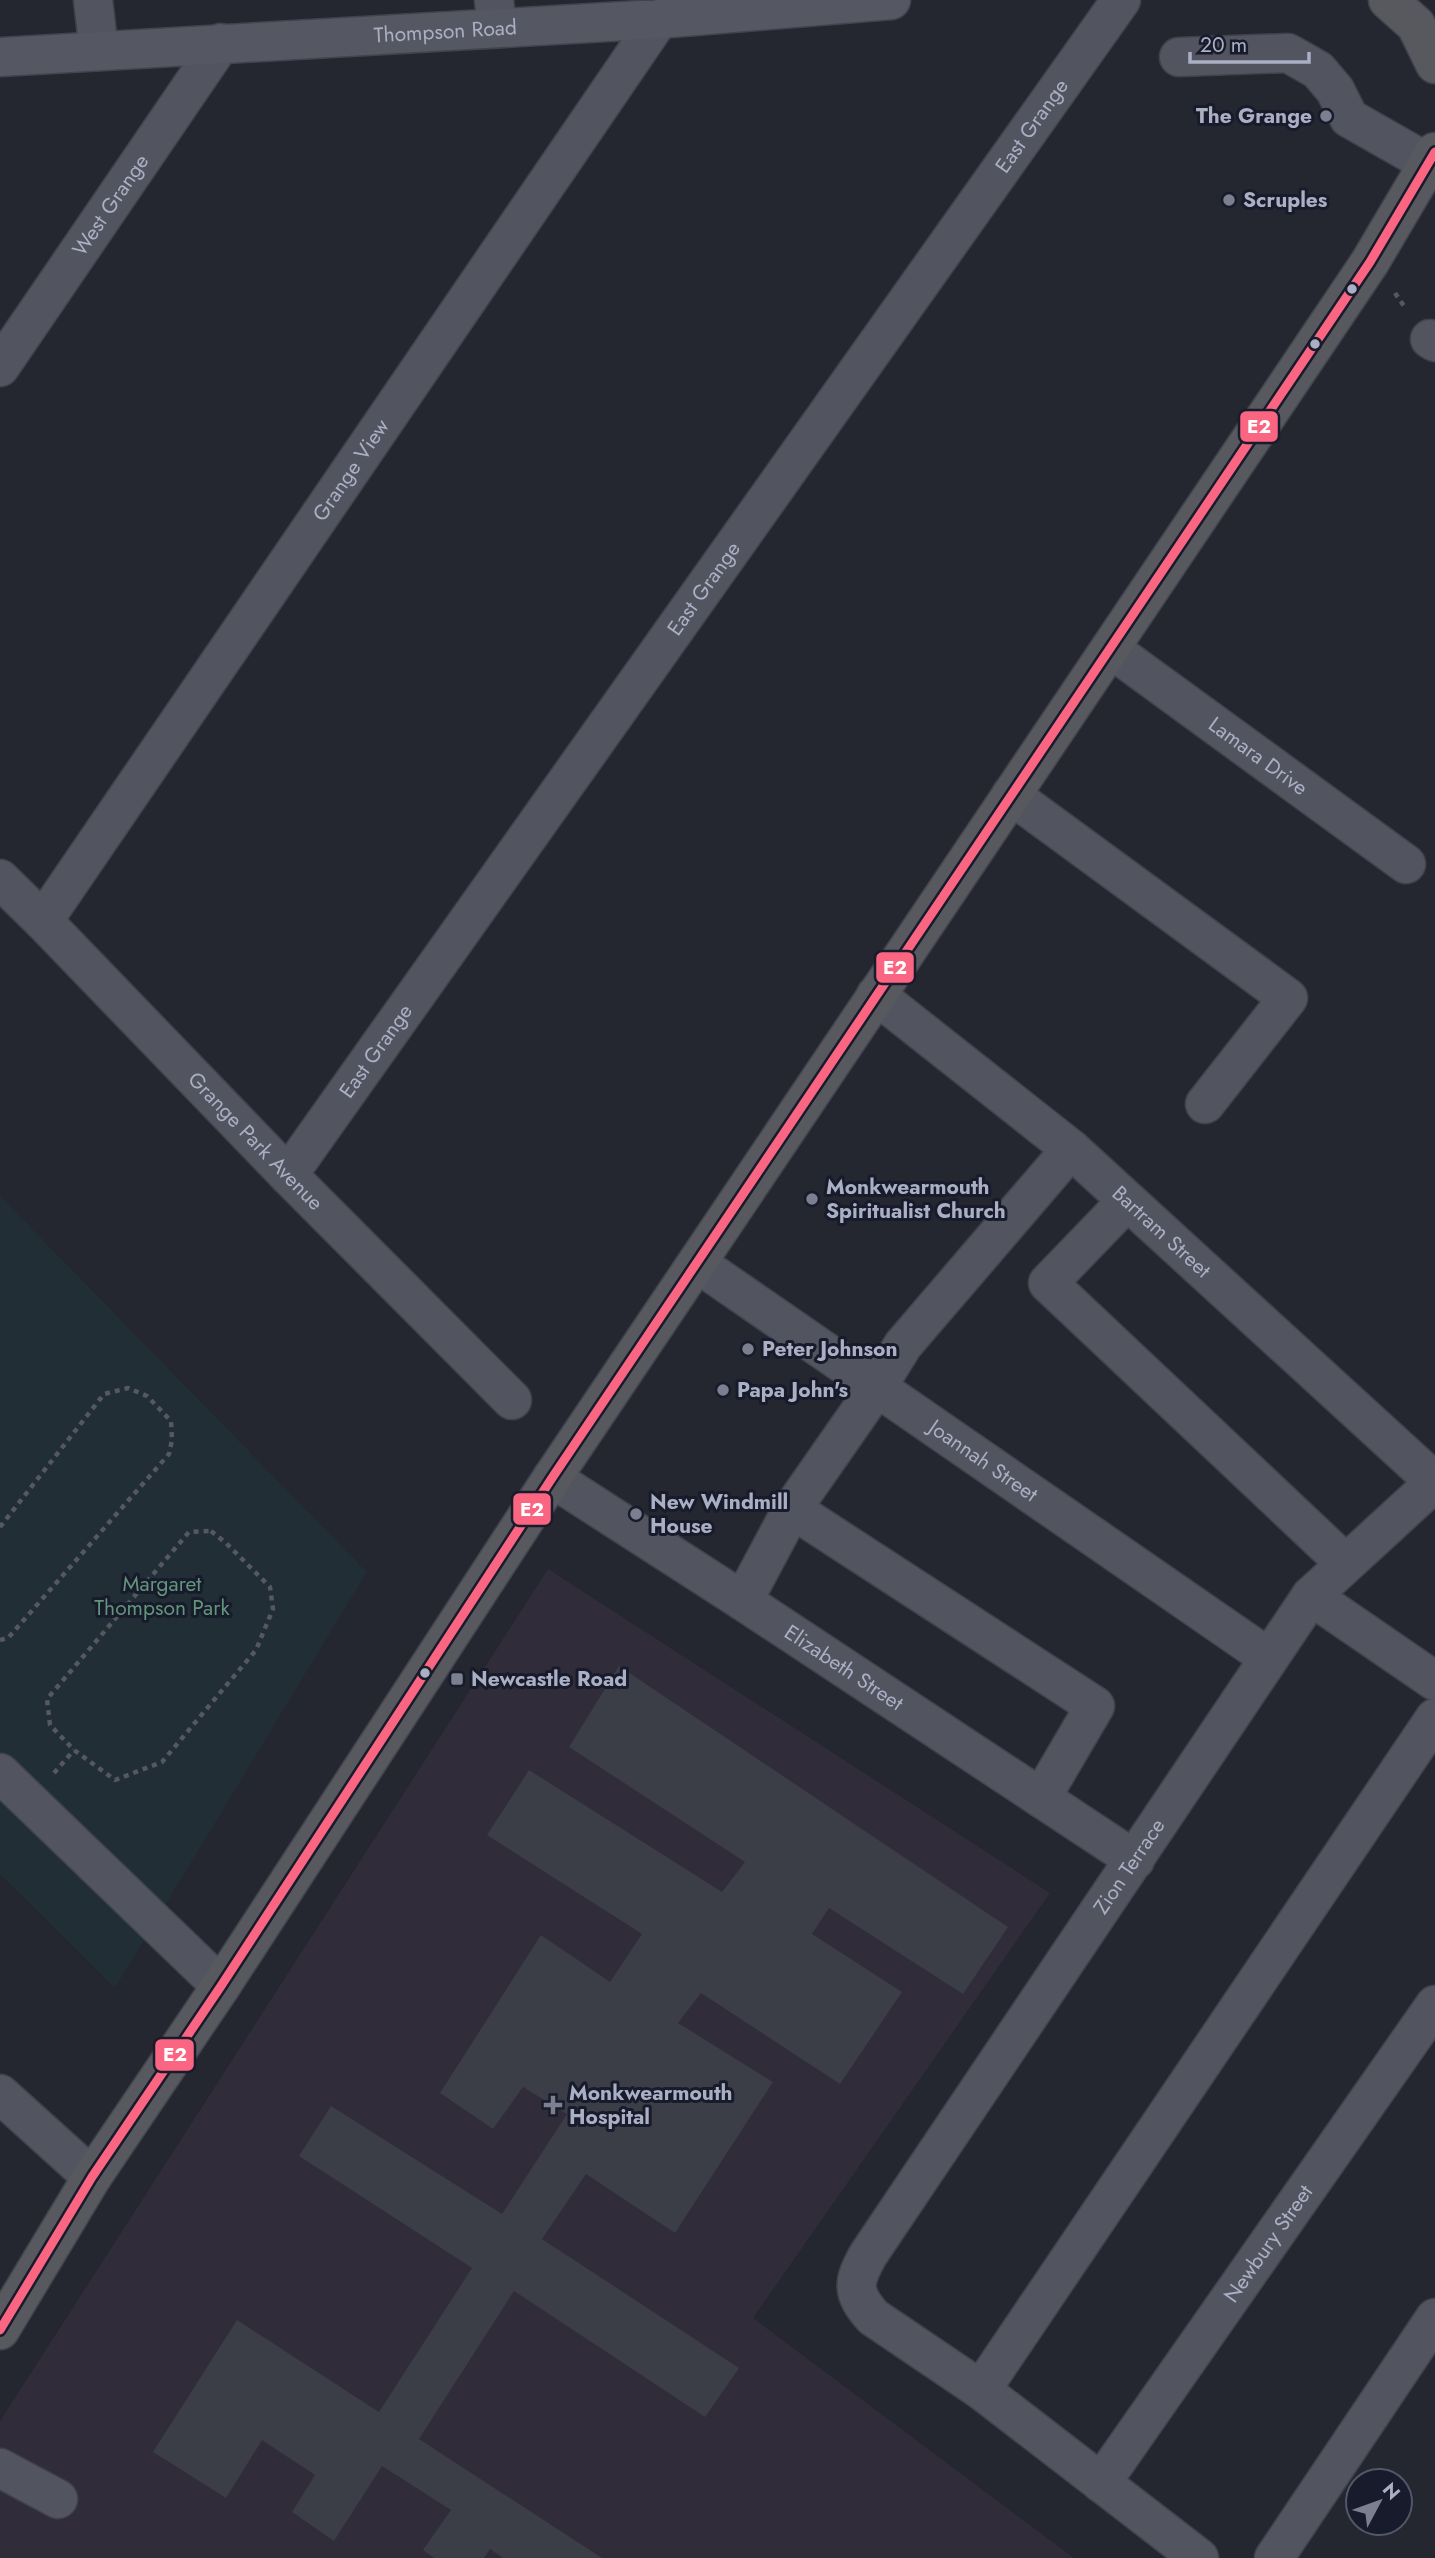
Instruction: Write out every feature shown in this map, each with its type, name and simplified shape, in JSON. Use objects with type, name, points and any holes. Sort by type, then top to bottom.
[{"type":"highway","points":[[1388,0],[1416,25],[1435,64]]},
{"type":"highway","points":[[0,2330],[92,2177],[221,1986],[552,1478],[1433,168]]},
{"type":"main road","name":"Thompson Road","points":[[0,57],[222,43],[495,14],[659,19],[891,0]]},
{"type":"street","points":[[93,0],[99,51]]},
{"type":"street","name":"East Grange","points":[[288,1175],[1121,0]]},
{"type":"street","name":"Grange View","points":[[43,921],[659,19]]},
{"type":"street","name":"West Grange","points":[[0,367],[222,43]]},
{"type":"street","points":[[1179,57],[1288,53],[1318,70],[1335,90],[1349,117],[1433,168]]},
{"type":"street","name":"Lamara Drive","points":[[1111,649],[1406,864]]},
{"type":"street","points":[[1011,795],[1288,998],[1205,1104]]},
{"type":"street","name":"Grange Park Avenue","points":[[0,879],[512,1400]]},
{"type":"street","name":"Bartram Street","points":[[876,995],[1071,1149],[1435,1482]]},
{"type":"street","points":[[743,1601],[792,1509],[903,1345],[1071,1149]]},
{"type":"street","points":[[1127,1201],[1048,1283],[1345,1563]]},
{"type":"street","name":"Joannah Street","points":[[696,1263],[1269,1658]]},
{"type":"street","name":"Elizabeth Street","points":[[552,1478],[1135,1860]]},
{"type":"street","name":"Zion Terrace","points":[[981,2390],[873,2317],[859,2301],[856,2278],[1311,1596],[1435,1482]]},
{"type":"street","points":[[792,1509],[1095,1706],[1041,1798]]},
{"type":"street","points":[[1311,1596],[1435,1681]]},
{"type":"street","points":[[1199,2558],[981,2390],[1435,1718]]},
{"type":"street","points":[[0,1773],[221,1986]]},
{"type":"street","name":"Newbury Street","points":[[1101,2483],[1435,2005]]},
{"type":"street","points":[[0,2094],[92,2177]]},
{"type":"street","points":[[1274,2558],[1435,2318]]},
{"type":"street","points":[[0,2468],[58,2499]]},
{"type":"path","points":[[1370,262],[1433,341]]},
{"type":"path","points":[[0,1527],[104,1394],[128,1388],[147,1396],[171,1421],[172,1440],[169,1454],[8,1638],[0,1640]]},
{"type":"path","points":[[211,1531],[226,1543],[270,1587],[273,1609],[257,1650],[162,1762],[115,1780],[74,1750],[50,1726],[47,1699],[190,1532],[211,1531]]},
{"type":"shaded area","name":"Monkwearmouth Hospital","points":[[548,1569],[1050,1893],[753,2318],[1074,2558],[0,2558],[0,2421]]},
{"type":"green space","name":"Margaret Thompson Park","points":[[0,1196],[367,1572],[115,1988],[0,1874]]},
{"type":"building","points":[[619,1666],[1008,1927],[963,1994],[829,1908],[812,1934],[902,1992],[840,2084],[701,1993],[678,2023],[773,2082],[675,2233],[586,2174],[542,2239],[739,2368],[705,2417],[514,2291],[419,2439],[602,2558],[503,2558],[490,2549],[484,2558],[434,2558],[423,2550],[451,2510],[382,2466],[334,2541],[292,2512],[315,2475],[262,2440],[226,2498],[153,2452],[237,2320],[379,2412],[472,2268],[299,2156],[331,2106],[502,2214],[567,2114],[523,2087],[493,2129],[440,2093],[541,1935],[610,1982],[642,1934],[487,1835],[529,1770],[722,1892],[745,1862],[569,1747]]},
{"type":"transit line","name":"E2","points":[[0,2330],[92,2177],[221,1986],[552,1478],[1370,262],[1435,152]]},
{"type":"place","name":"The Grange","points":[[1326,116]]},
{"type":"place","name":"Scruples","points":[[1229,200]]},
{"type":"place","name":"Monkwearmouth Spiritualist Church","points":[[812,1199]]},
{"type":"place","name":"Peter Johnson","points":[[748,1349]]},
{"type":"place","name":"Papa John's","points":[[723,1390]]},
{"type":"place","name":"New Windmill House","points":[[636,1514]]},
{"type":"place","name":"Newcastle Road","points":[[457,1679]]},
{"type":"place","name":"Monkwearmouth Hospital","points":[[553,2105]]}]
